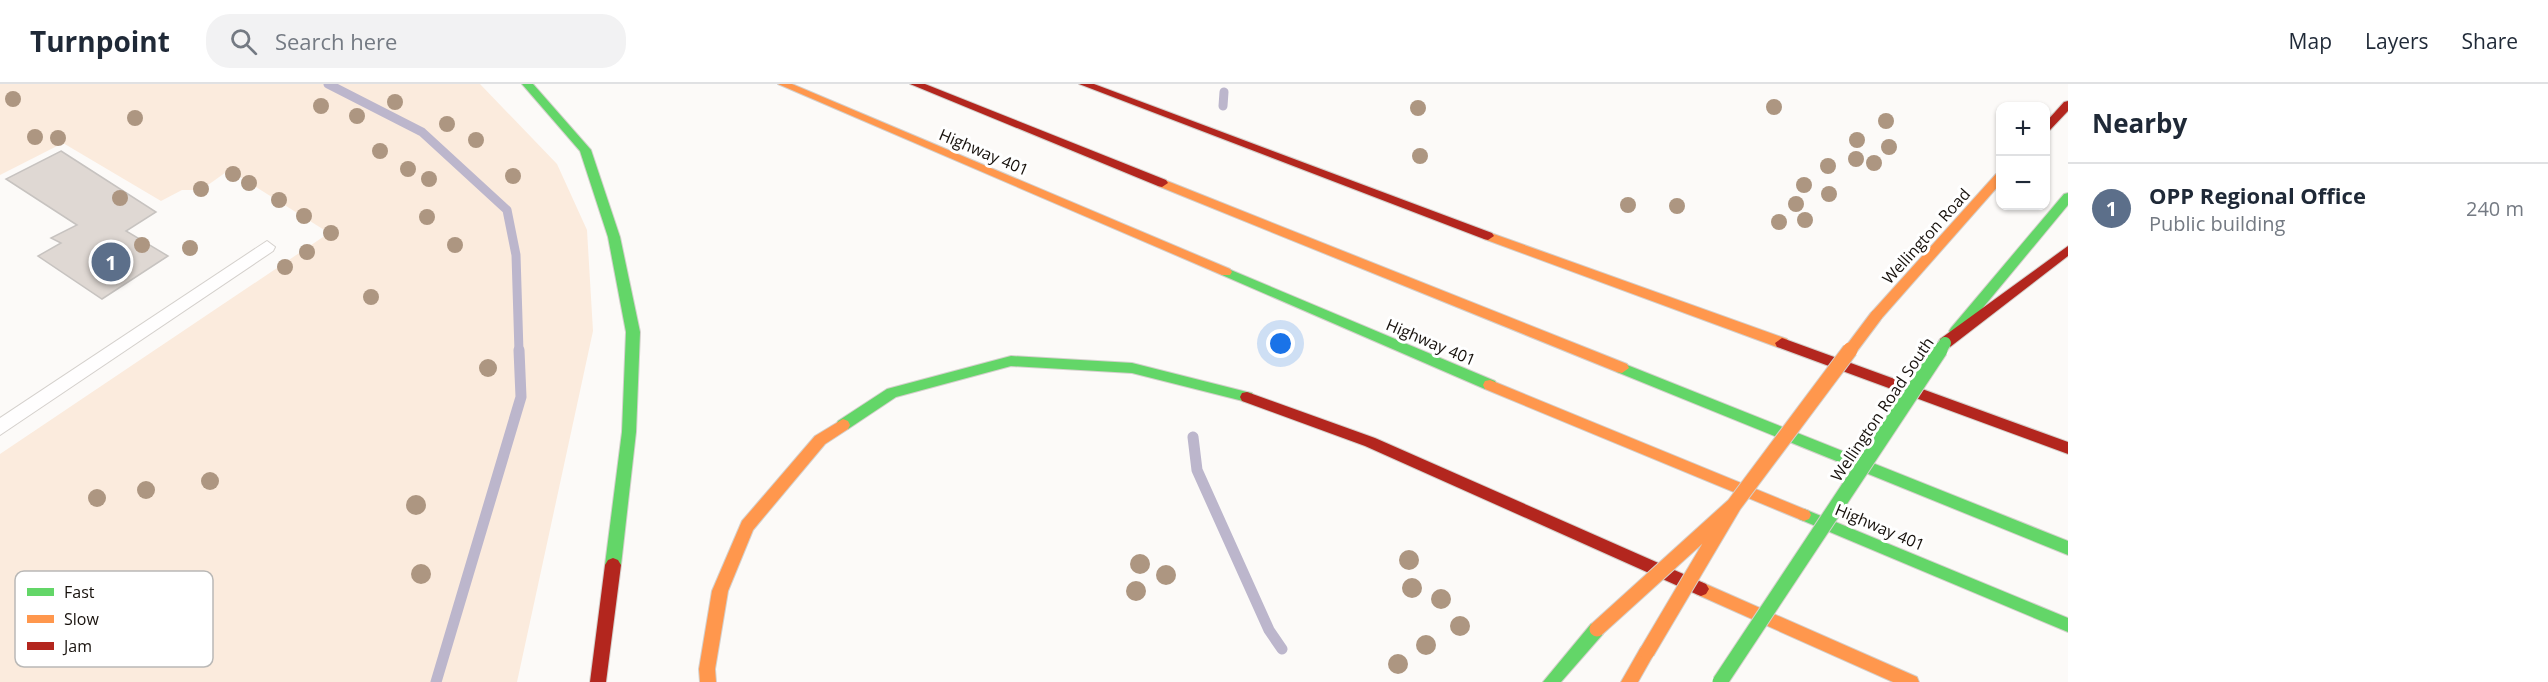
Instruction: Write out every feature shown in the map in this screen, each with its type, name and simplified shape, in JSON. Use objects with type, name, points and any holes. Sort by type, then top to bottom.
[{"type":"main road","points":[[527,84],[585,150],[614,237],[633,332],[629,432],[598,682]]},
{"type":"main road","name":"Highway 401","points":[[783,84],[1554,412],[2068,625]]},
{"type":"main road","points":[[915,84],[2068,548]]},
{"type":"main road","points":[[1084,84],[1444,220],[2068,448]]},
{"type":"main road","points":[[2050,124],[2068,104]]},
{"type":"main road","name":"Wellington Road","points":[[1734,505],[1876,316],[1996,183]]},
{"type":"main road","name":"Wellington Road South","points":[[1720,682],[1945,343],[2068,197]]},
{"type":"main road","points":[[1945,343],[2068,250]]},
{"type":"main road","points":[[708,682],[707,669],[720,591],[747,526],[820,440],[892,393],[1011,361],[1132,368],[1264,401],[1370,442],[1911,682]]},
{"type":"main road","points":[[1551,682],[1597,629],[1734,505]]},
{"type":"main road","points":[[1629,682],[1734,505]]},
{"type":"lane","points":[[0,428],[267,247]]},
{"type":"shaded area","points":[[0,84],[480,84],[557,164],[587,230],[593,331],[517,682],[0,682],[0,454],[329,233],[229,170],[201,190],[182,190],[161,201],[63,143],[0,175]]},
{"type":"building","points":[[61,151],[156,212],[126,231],[168,256],[102,299],[38,256],[61,243],[51,238],[77,225],[6,179]]},
{"type":"waterway","points":[[328,84],[422,132],[507,210],[516,255],[519,352]]},
{"type":"waterway","points":[[1223,106],[1224,92]]},
{"type":"waterway","points":[[436,682],[521,397],[519,350]]},
{"type":"waterway","points":[[1193,437],[1197,470],[1269,630],[1282,649]]},
{"type":"traffic: fast","points":[[527,84],[585,150],[614,237],[633,332],[629,432],[613,565]]},
{"type":"traffic: fast","points":[[1956,331],[2068,197]]},
{"type":"traffic: fast","points":[[1226,272],[1490,385]]},
{"type":"traffic: fast","points":[[1720,682],[1945,343]]},
{"type":"traffic: fast","points":[[843,425],[892,393],[1011,361],[1132,368],[1247,397]]},
{"type":"traffic: fast","points":[[1622,368],[2068,548]]},
{"type":"traffic: fast","points":[[1804,515],[2068,625]]},
{"type":"traffic: fast","points":[[1551,682],[1597,629]]},
{"type":"traffic: slow","points":[[783,84],[1226,272]]},
{"type":"traffic: slow","points":[[1876,316],[1996,181]]},
{"type":"traffic: slow","points":[[1162,183],[1622,368]]},
{"type":"traffic: slow","points":[[1488,236],[1782,343]]},
{"type":"traffic: slow","points":[[1647,652],[1734,505],[1876,316]]},
{"type":"traffic: slow","points":[[1490,385],[1804,515]]},
{"type":"traffic: slow","points":[[708,682],[707,669],[720,591],[747,526],[820,440],[843,425]]},
{"type":"traffic: slow","points":[[1597,629],[1734,505]]},
{"type":"traffic: slow","points":[[1701,589],[1911,682]]},
{"type":"traffic: slow","points":[[1629,682],[1647,652]]},
{"type":"traffic: jam","points":[[915,84],[1162,183]]},
{"type":"traffic: jam","points":[[1084,84],[1488,236]]},
{"type":"traffic: jam","points":[[2050,124],[2068,104]]},
{"type":"traffic: jam","points":[[1945,343],[2068,250]]},
{"type":"traffic: jam","points":[[1782,343],[2068,448]]},
{"type":"traffic: jam","points":[[1247,397],[1370,442],[1701,589]]},
{"type":"traffic: jam","points":[[598,682],[613,565]]},
{"type":"place","name":"OPP Regional Office","points":[[111,262]]}]
